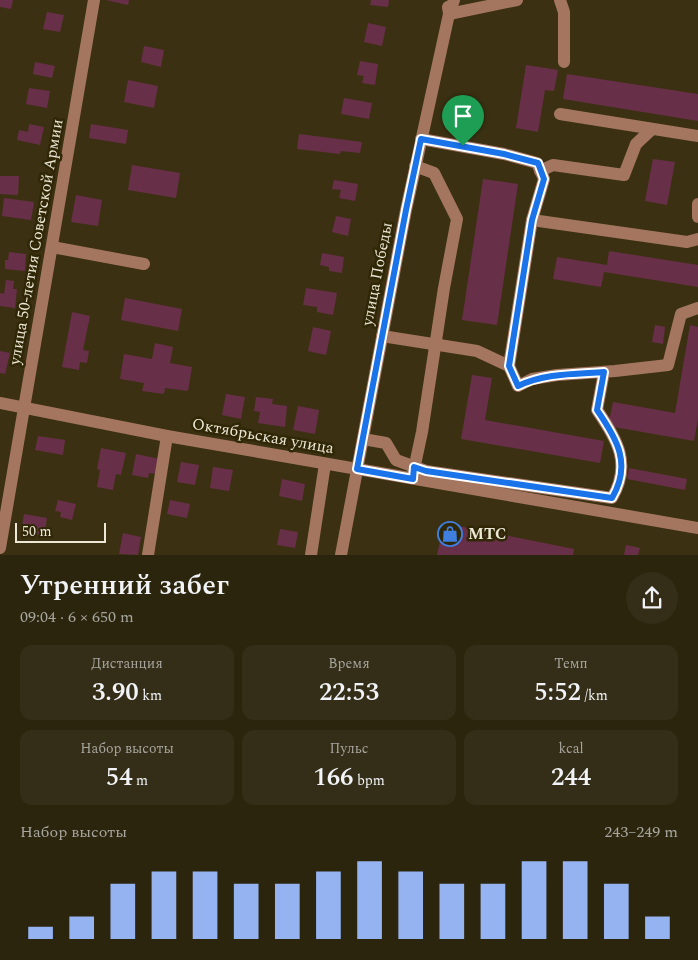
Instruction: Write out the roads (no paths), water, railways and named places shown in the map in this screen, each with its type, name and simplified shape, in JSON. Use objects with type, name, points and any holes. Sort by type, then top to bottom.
[{"type":"street","name":"улица 50-летия Советской Армии","points":[[0,548],[94,0]]},
{"type":"street","points":[[448,0],[449,14],[517,0]]},
{"type":"street","name":"улица Победы","points":[[341,555],[415,166],[449,14],[454,0]]},
{"type":"street","points":[[560,0],[564,12],[564,62]]},
{"type":"street","points":[[560,114],[698,136]]},
{"type":"street","points":[[540,171],[553,164],[624,175],[636,144],[652,129]]},
{"type":"street","points":[[421,139],[504,154],[538,163],[544,179],[532,220],[509,366],[518,386],[532,379],[668,365],[680,314],[698,308]]},
{"type":"street","points":[[413,473],[422,432],[444,288],[457,219],[434,173],[415,166]]},
{"type":"street","points":[[698,204],[698,217]]},
{"type":"street","points":[[532,220],[687,242],[698,239]]},
{"type":"street","points":[[52,247],[144,264]]},
{"type":"street","points":[[382,336],[477,352],[509,366]]},
{"type":"street","points":[[604,372],[597,410],[614,435],[621,458],[619,486],[612,498]]},
{"type":"street","name":"Октябрьская улица","points":[[0,403],[167,436],[325,464],[357,469],[413,473],[633,517],[698,528]]},
{"type":"street","points":[[148,555],[167,436]]},
{"type":"street","points":[[362,439],[386,444],[396,460],[413,473],[426,471],[612,498],[633,517]]},
{"type":"street","points":[[311,555],[325,464]]},
{"type":"place","name":"МТС","points":[[450,534]]}]
